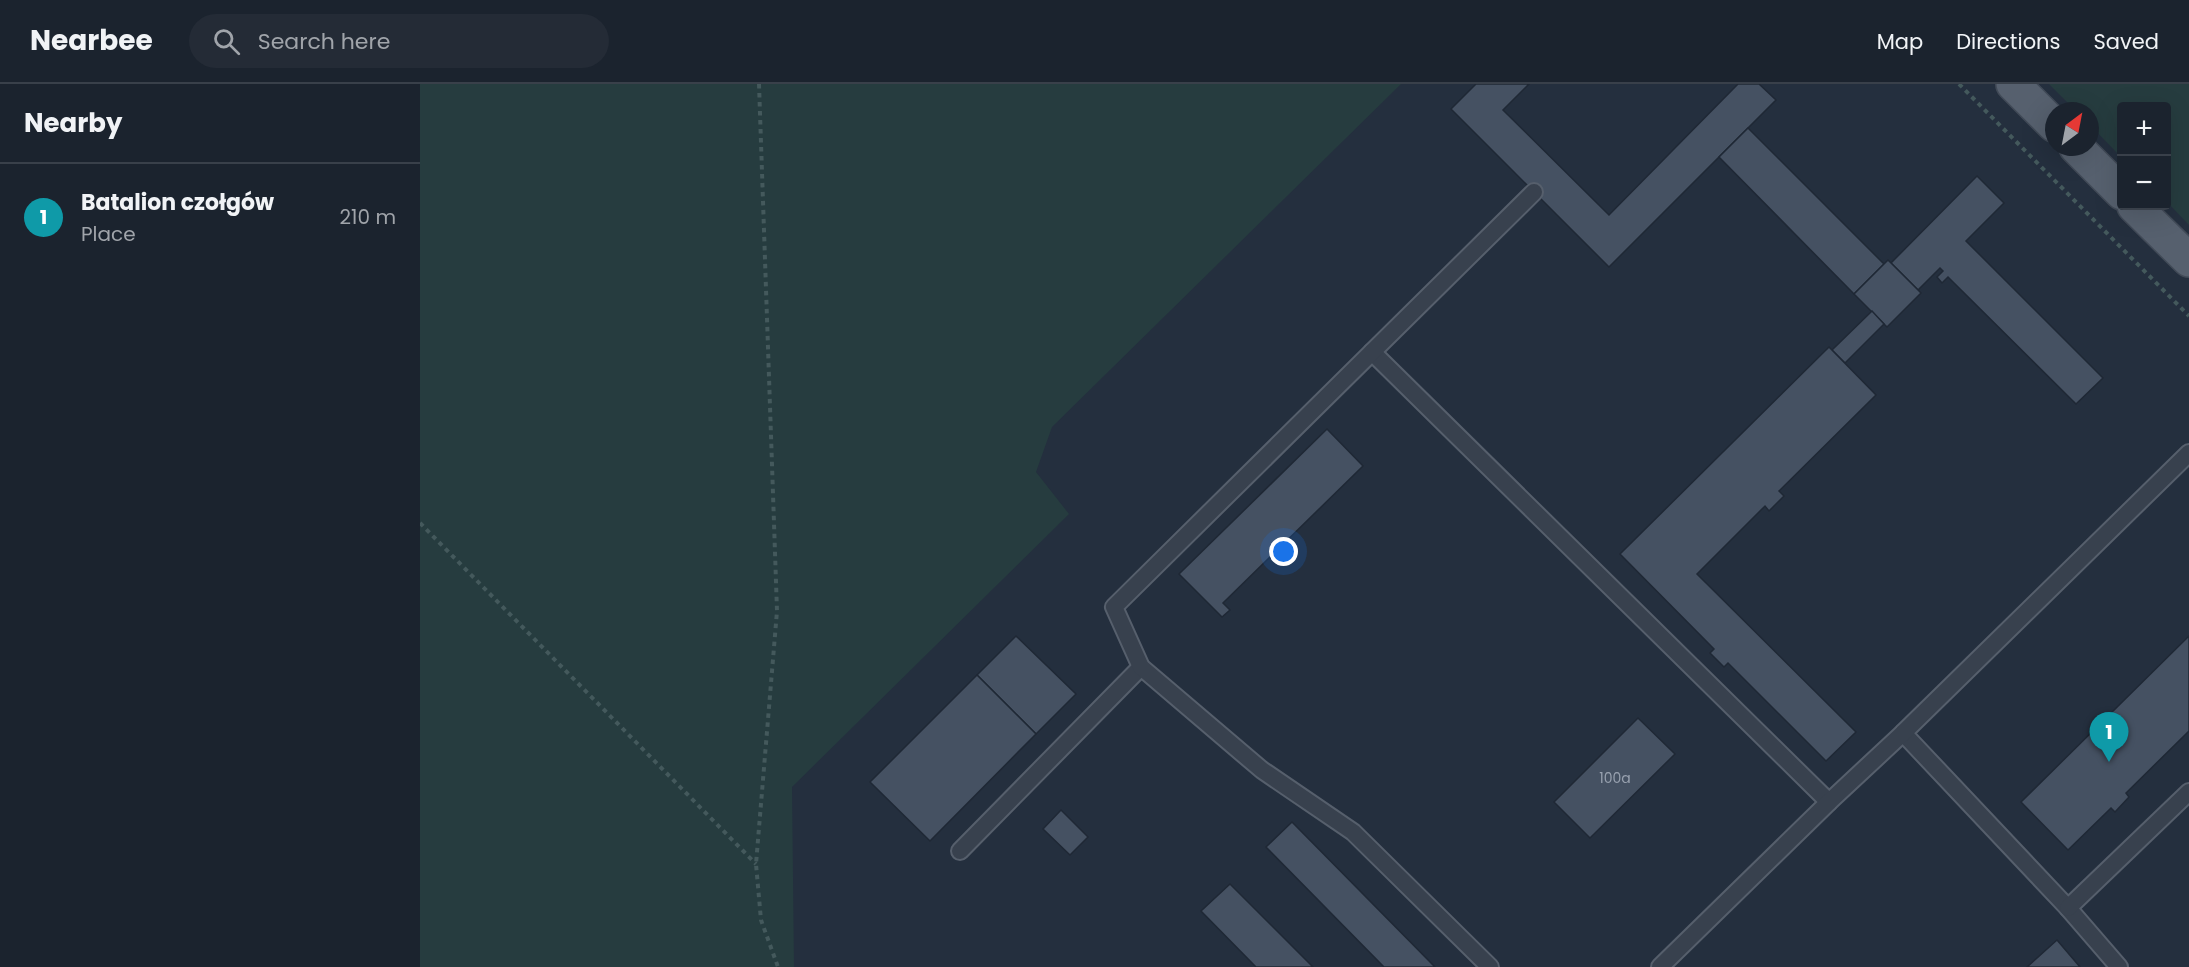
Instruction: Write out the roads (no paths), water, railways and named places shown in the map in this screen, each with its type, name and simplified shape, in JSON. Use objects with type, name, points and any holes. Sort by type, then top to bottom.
[{"type":"main road","points":[[2013,84],[2045,116]]},
{"type":"main road","points":[[2085,156],[2117,189]]},
{"type":"main road","points":[[2138,210],[2189,260]]},
{"type":"lane","points":[[1490,967],[1353,832],[1262,770],[1141,667],[1114,606],[1534,192]]},
{"type":"lane","points":[[1372,352],[1829,802]]},
{"type":"lane","points":[[1660,967],[2189,453]]},
{"type":"lane","points":[[960,851],[1141,667]]},
{"type":"lane","points":[[1903,733],[2068,908],[2119,967]]},
{"type":"lane","points":[[2068,908],[2189,792]]},
{"type":"place","name":"Batalion czołgów","points":[[2109,762]]}]
